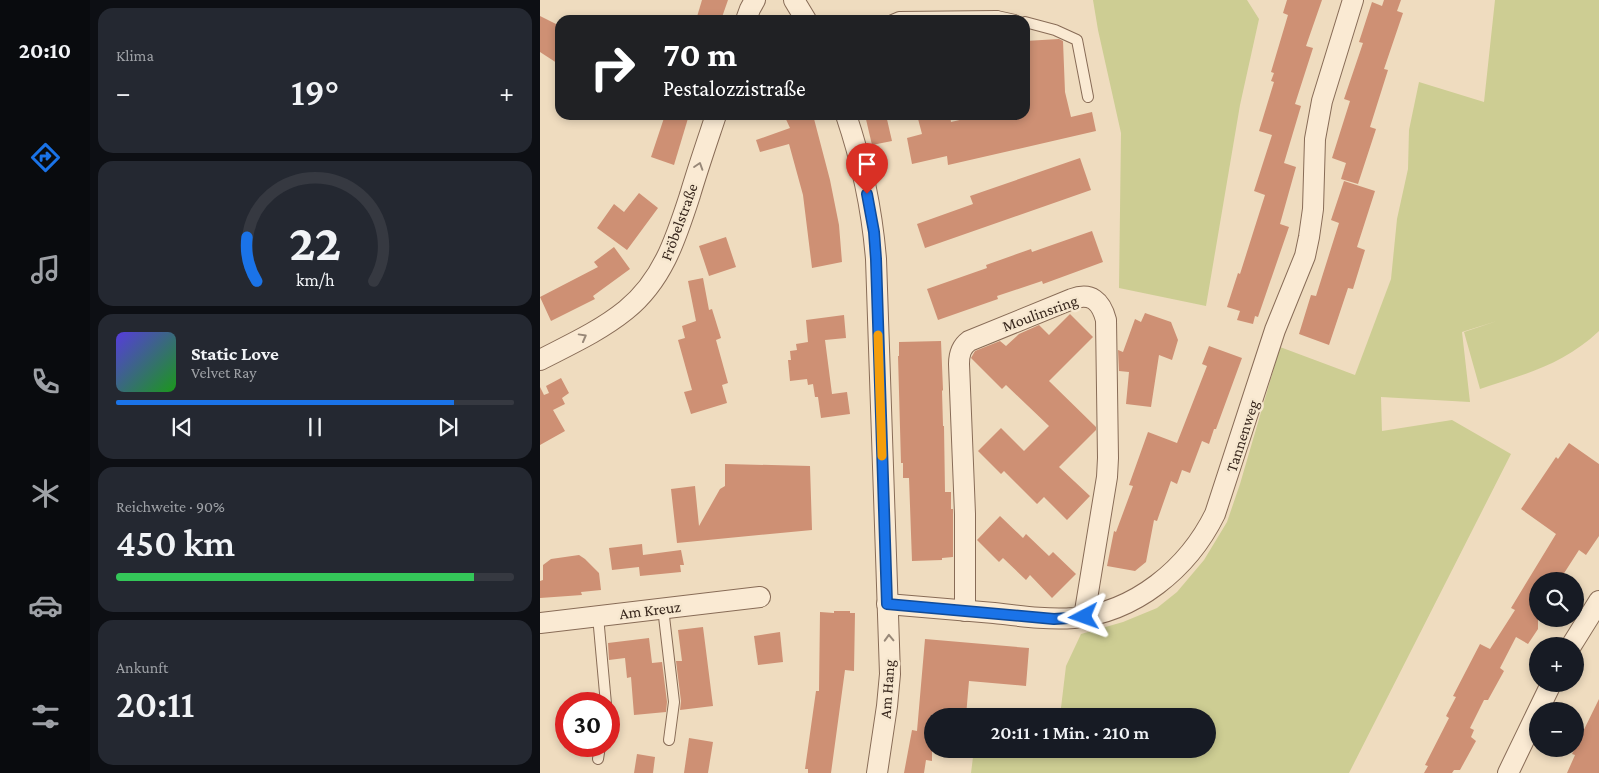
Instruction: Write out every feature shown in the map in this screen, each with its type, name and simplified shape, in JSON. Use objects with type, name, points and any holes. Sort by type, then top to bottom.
[{"type":"street","points":[[748,15],[755,0]]},
{"type":"street","points":[[794,0],[803,15]]},
{"type":"street","name":"Tannenweg","points":[[887,604],[1054,619],[1084,617],[1134,600],[1161,582],[1207,530],[1215,514],[1275,330],[1305,256],[1313,210],[1315,138],[1322,101],[1353,0]]},
{"type":"street","name":"Fröbelstraße","points":[[540,360],[611,321],[636,300],[657,275],[666,261],[675,240],[714,120]]},
{"type":"street","name":"Am Hang","points":[[847,120],[865,183],[874,232],[890,674],[877,773]]},
{"type":"street","name":"Moulinsring","points":[[965,611],[965,514],[958,364],[960,350],[969,340],[1072,299],[1088,297],[1102,307],[1106,320],[1108,458],[1107,477],[1084,617]]},
{"type":"street","name":"Am Kreuz","points":[[540,623],[760,597]]},
{"type":"street","points":[[1577,637],[1599,601]]},
{"type":"street","points":[[1508,773],[1547,692]]},
{"type":"lane","points":[[1030,23],[1055,30],[1077,40],[1088,97]]},
{"type":"lane","points":[[663,608],[674,702],[670,740]]},
{"type":"lane","points":[[598,616],[605,692]]},
{"type":"green space","points":[[1093,0],[1247,0],[1259,19],[1240,105],[1206,306],[1119,288],[1121,133]]},
{"type":"green space","points":[[1495,0],[1599,0],[1599,331],[1572,352],[1543,367],[1480,389],[1464,332],[1497,321],[1462,332],[1470,402],[1381,397],[1382,431],[1452,420],[1511,454],[1349,773],[971,773],[973,758],[1216,758],[1216,708],[1061,708],[1066,666],[1081,634],[1123,622],[1157,608],[1177,592],[1204,560],[1227,522],[1280,347],[1355,375],[1391,279],[1397,219],[1408,169],[1409,130],[1419,82],[1484,102]]},
{"type":"building","points":[[702,0],[728,0],[723,15],[698,15]]},
{"type":"building","points":[[1287,0],[1322,0],[1306,46],[1313,48],[1295,104],[1301,106],[1284,163],[1296,167],[1280,224],[1289,227],[1258,317],[1255,316],[1253,324],[1237,320],[1240,311],[1227,307],[1238,273],[1240,274],[1265,195],[1254,191],[1272,135],[1259,131],[1274,82],[1271,81],[1274,73],[1271,72],[1288,15],[1283,13]]},
{"type":"building","points":[[1384,0],[1401,0],[1397,11],[1403,13],[1384,69],[1388,70],[1370,127],[1376,129],[1358,184],[1341,179],[1346,163],[1332,158],[1350,101],[1344,99],[1363,43],[1359,42],[1372,2],[1382,6]]},
{"type":"building","points":[[540,16],[555,24],[555,62],[540,52]]},
{"type":"building","points":[[1059,39],[1063,41],[1065,92],[1071,117],[1092,112],[1096,131],[948,165],[947,156],[912,164],[907,138],[922,134],[918,120],[951,120],[951,122],[960,120],[1030,120],[1030,41]]},
{"type":"building","points":[[663,120],[688,120],[674,165],[651,157]]},
{"type":"building","points":[[786,120],[814,120],[830,180],[839,225],[842,262],[812,268],[803,195],[789,144],[760,152],[756,140],[790,128]]},
{"type":"building","points":[[866,120],[887,120],[892,141],[872,145]]},
{"type":"building","points":[[1080,158],[1091,190],[925,248],[917,224],[973,204],[970,196]]},
{"type":"building","points":[[1344,181],[1375,191],[1357,247],[1365,250],[1353,289],[1348,288],[1329,345],[1299,334],[1311,295],[1316,296],[1339,223],[1331,220]]},
{"type":"building","points":[[639,193],[658,208],[627,250],[597,228],[614,204],[624,212]]},
{"type":"building","points":[[1092,231],[1103,262],[1043,284],[1042,281],[997,296],[998,299],[938,320],[927,289],[987,268],[986,265],[1031,249],[1032,252]]},
{"type":"building","points":[[726,237],[736,267],[709,276],[699,246]]},
{"type":"building","points":[[614,247],[630,269],[593,296],[595,299],[551,321],[540,297],[598,267],[594,262]]},
{"type":"building","points":[[703,278],[709,310],[712,309],[721,338],[716,340],[728,383],[722,385],[727,403],[691,414],[684,392],[692,390],[678,340],[685,338],[682,326],[696,321],[688,281]]},
{"type":"building","points":[[1145,313],[1171,322],[1178,340],[1172,360],[1159,355],[1151,407],[1126,404],[1129,372],[1119,371],[1118,350],[1123,352],[1135,319],[1141,322]]},
{"type":"building","points":[[1070,314],[1093,337],[1049,381],[1096,427],[1096,430],[1059,467],[1090,496],[1067,520],[1044,497],[1037,504],[1004,471],[1001,474],[978,451],[1001,428],[1024,451],[1049,426],[1006,385],[1002,389],[971,358],[975,351],[1000,341],[1006,346],[1019,334],[1039,325],[1049,335]]},
{"type":"building","points":[[844,315],[846,338],[825,340],[832,394],[847,392],[850,414],[821,418],[818,397],[815,397],[813,384],[808,385],[807,379],[790,381],[788,360],[791,360],[790,351],[797,350],[796,344],[808,342],[806,320]]},
{"type":"building","points":[[941,341],[945,492],[951,492],[953,557],[942,558],[942,560],[912,561],[909,478],[903,478],[903,463],[901,463],[899,342]]},
{"type":"building","points":[[1209,346],[1242,358],[1216,429],[1214,429],[1209,444],[1202,441],[1190,473],[1182,470],[1177,484],[1171,481],[1157,521],[1154,520],[1146,562],[1135,571],[1107,566],[1114,531],[1116,532],[1133,486],[1129,485],[1148,432],[1177,443],[1207,366],[1202,364]]},
{"type":"building","points":[[561,378],[569,393],[562,398],[565,404],[553,410],[565,431],[540,445],[540,387],[544,395],[549,393],[546,386]]},
{"type":"building","points":[[1569,443],[1599,464],[1599,536],[1586,555],[1579,550],[1565,572],[1533,572],[1556,534],[1521,509],[1556,457],[1558,459]]},
{"type":"building","points":[[725,464],[810,466],[812,530],[677,543],[671,489],[695,486],[699,526],[720,489],[725,486]]},
{"type":"building","points":[[1000,516],[1023,538],[1026,534],[1049,556],[1053,552],[1076,574],[1052,598],[1030,575],[1026,580],[1003,558],[999,562],[977,540]]},
{"type":"building","points":[[642,544],[643,555],[681,550],[684,565],[680,565],[681,572],[640,576],[639,567],[612,570],[609,548]]},
{"type":"building","points":[[579,555],[599,573],[601,590],[581,592],[582,595],[540,598],[540,581],[543,580],[543,565],[551,559]]},
{"type":"building","points":[[1529,578],[1529,627],[1538,627],[1538,629],[1533,637],[1529,637],[1528,644],[1516,637],[1500,668],[1504,671],[1488,700],[1484,700],[1470,728],[1474,730],[1471,737],[1476,741],[1460,770],[1454,770],[1452,773],[1424,773],[1428,766],[1425,765],[1449,718],[1446,716],[1456,697],[1453,696],[1480,644],[1490,649],[1515,610],[1511,608]]},
{"type":"building","points":[[834,611],[850,611],[850,613],[855,613],[854,671],[845,670],[831,773],[808,773],[808,769],[805,769],[816,691],[819,691],[820,612],[834,613]]},
{"type":"building","points":[[703,627],[713,706],[680,710],[681,701],[676,661],[682,661],[678,630]]},
{"type":"building","points":[[780,632],[783,662],[758,665],[754,636]]},
{"type":"building","points":[[649,638],[652,663],[662,662],[667,702],[666,712],[634,715],[631,677],[627,678],[625,658],[609,660],[608,643]]},
{"type":"building","points":[[925,639],[1029,648],[1026,686],[969,681],[967,708],[924,708],[924,758],[932,758],[932,761],[926,760],[924,773],[904,773],[912,730],[917,731]]},
{"type":"building","points":[[1599,699],[1599,773],[1567,773],[1574,757],[1584,757],[1584,730]]},
{"type":"building","points":[[689,738],[713,742],[708,773],[684,773]]},
{"type":"building","points":[[637,754],[655,757],[653,773],[634,773]]},
{"type":"slow traffic","points":[[878,335],[882,456]]},
{"type":"route","points":[[867,194],[874,232],[876,259],[887,604],[1054,619],[1084,617]]}]
